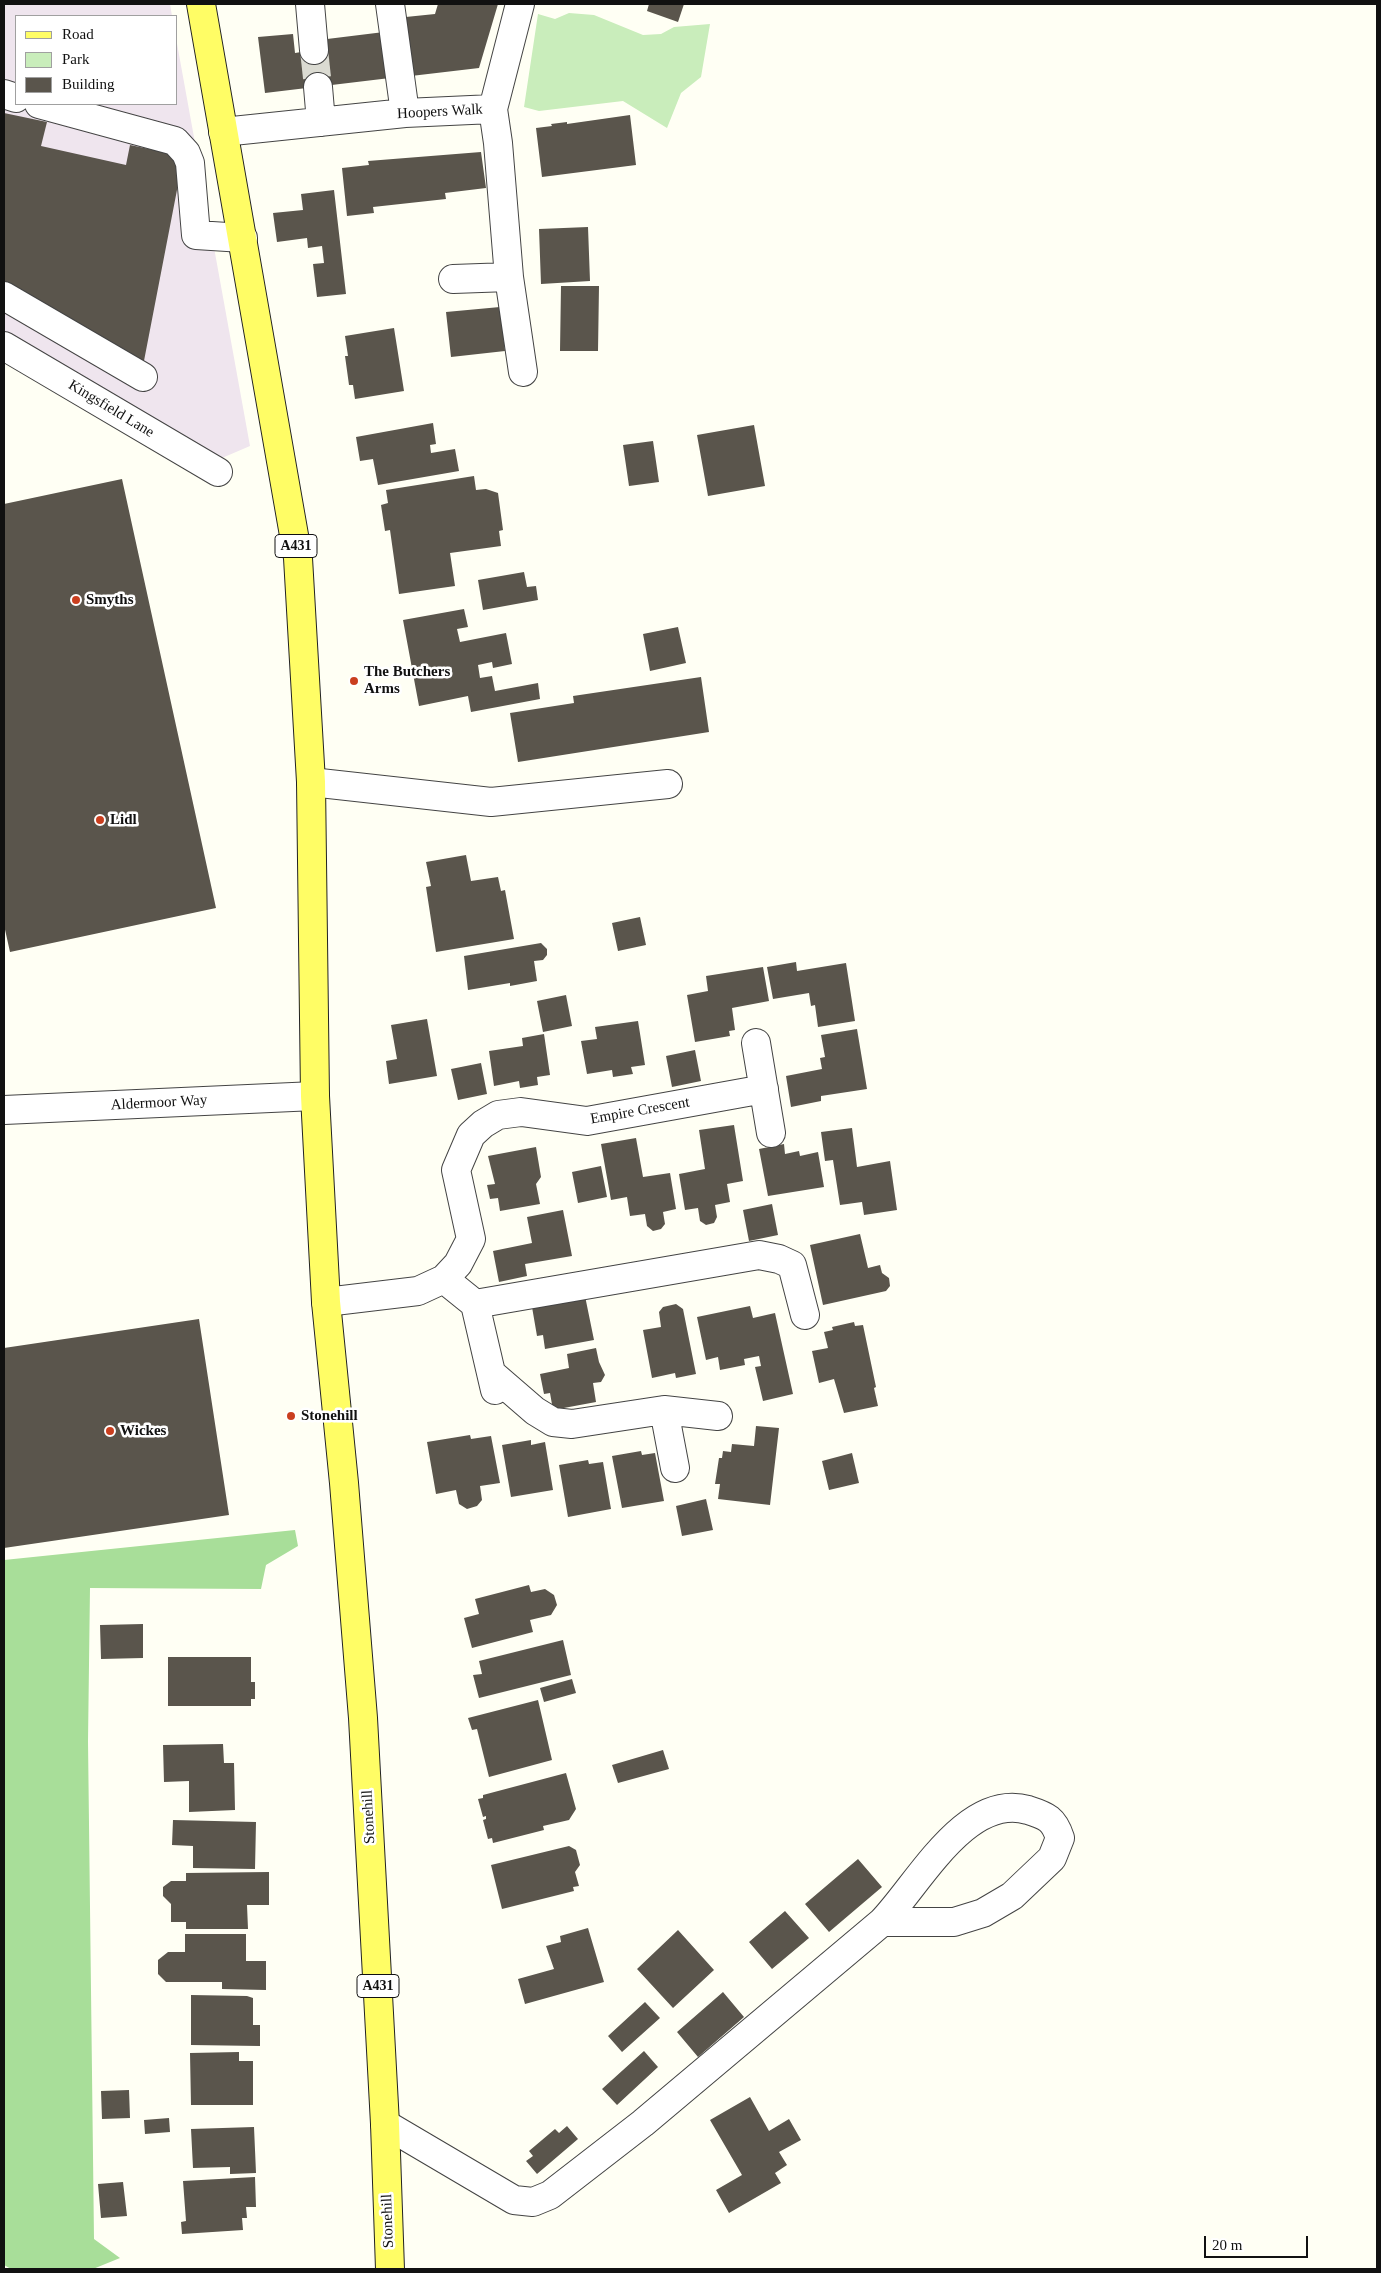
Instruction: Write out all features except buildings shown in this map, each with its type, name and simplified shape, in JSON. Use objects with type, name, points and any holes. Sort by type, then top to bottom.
[{"type":"main road","name":"A431","points":[[201,4],[298,558],[311,782],[315,1096]]},
{"type":"main road","name":"Stonehill","points":[[315,1096],[326,1302],[345,1493],[363,1718],[386,2124],[389,2262]]},
{"type":"street","points":[[310,4],[314,50]]},
{"type":"street","points":[[390,4],[405,113]]},
{"type":"street","points":[[493,109],[520,4]]},
{"type":"street","points":[[318,87],[321,122]]},
{"type":"street","points":[[43,105],[175,140],[186,153],[190,163],[196,246],[243,238]]},
{"type":"street","name":"Hoopers Walk","points":[[223,132],[405,113],[493,109],[498,143],[509,277],[523,372]]},
{"type":"street","points":[[453,279],[509,277]]},
{"type":"street","points":[[4,296],[143,377]]},
{"type":"street","name":"Kingsfield Lane","points":[[4,346],[218,472]]},
{"type":"street","points":[[311,782],[491,802],[668,784]]},
{"type":"street","points":[[756,1042],[771,1133]]},
{"type":"street","name":"Empire Crescent","points":[[326,1302],[418,1290],[444,1279],[458,1264],[471,1239],[456,1170],[472,1135],[483,1124],[498,1115],[521,1112],[587,1121],[764,1089]]},
{"type":"street","name":"Aldermoor Way","points":[[4,1110],[315,1096]]},
{"type":"street","points":[[475,1304],[759,1255],[779,1259],[792,1265],[805,1315]]},
{"type":"street","points":[[444,1279],[475,1304],[493,1382],[553,1422],[572,1424],[664,1410],[718,1416]]},
{"type":"street","points":[[664,1410],[675,1468]]},
{"type":"street","points":[[386,2124],[514,2200],[533,2202],[550,2194],[643,2123],[882,1922],[899,1904],[935,1855],[979,1816],[1004,1808],[1024,1809],[1043,1815],[1056,1824],[1060,1838],[1052,1858],[1012,1896],[983,1913],[954,1922],[882,1922]]},
{"type":"shaded area","points":[[4,4],[170,4],[172,15],[15,15],[15,105],[178,105],[178,49],[250,446],[222,458],[4,331]]},
{"type":"green space","points":[[569,13],[594,15],[643,35],[661,34],[674,27],[710,24],[701,77],[681,93],[667,128],[623,101],[539,111],[524,107],[538,14],[555,19]]},
{"type":"green space","points":[[295,1530],[298,1546],[266,1565],[261,1589],[90,1588],[88,1741],[94,2239],[120,2258],[93,2269],[11,2269],[4,2265],[4,1560]]},
{"type":"tunnel","points":[[314,50],[318,87]]},
{"type":"place","name":"Smyths","points":[[76,600]]},
{"type":"place","name":"The Butchers Arms","points":[[354,681]]},
{"type":"place","name":"Lidl","points":[[100,820]]},
{"type":"place","name":"Stonehill","points":[[291,1416]]},
{"type":"place","name":"Wickes","points":[[110,1431]]}]
